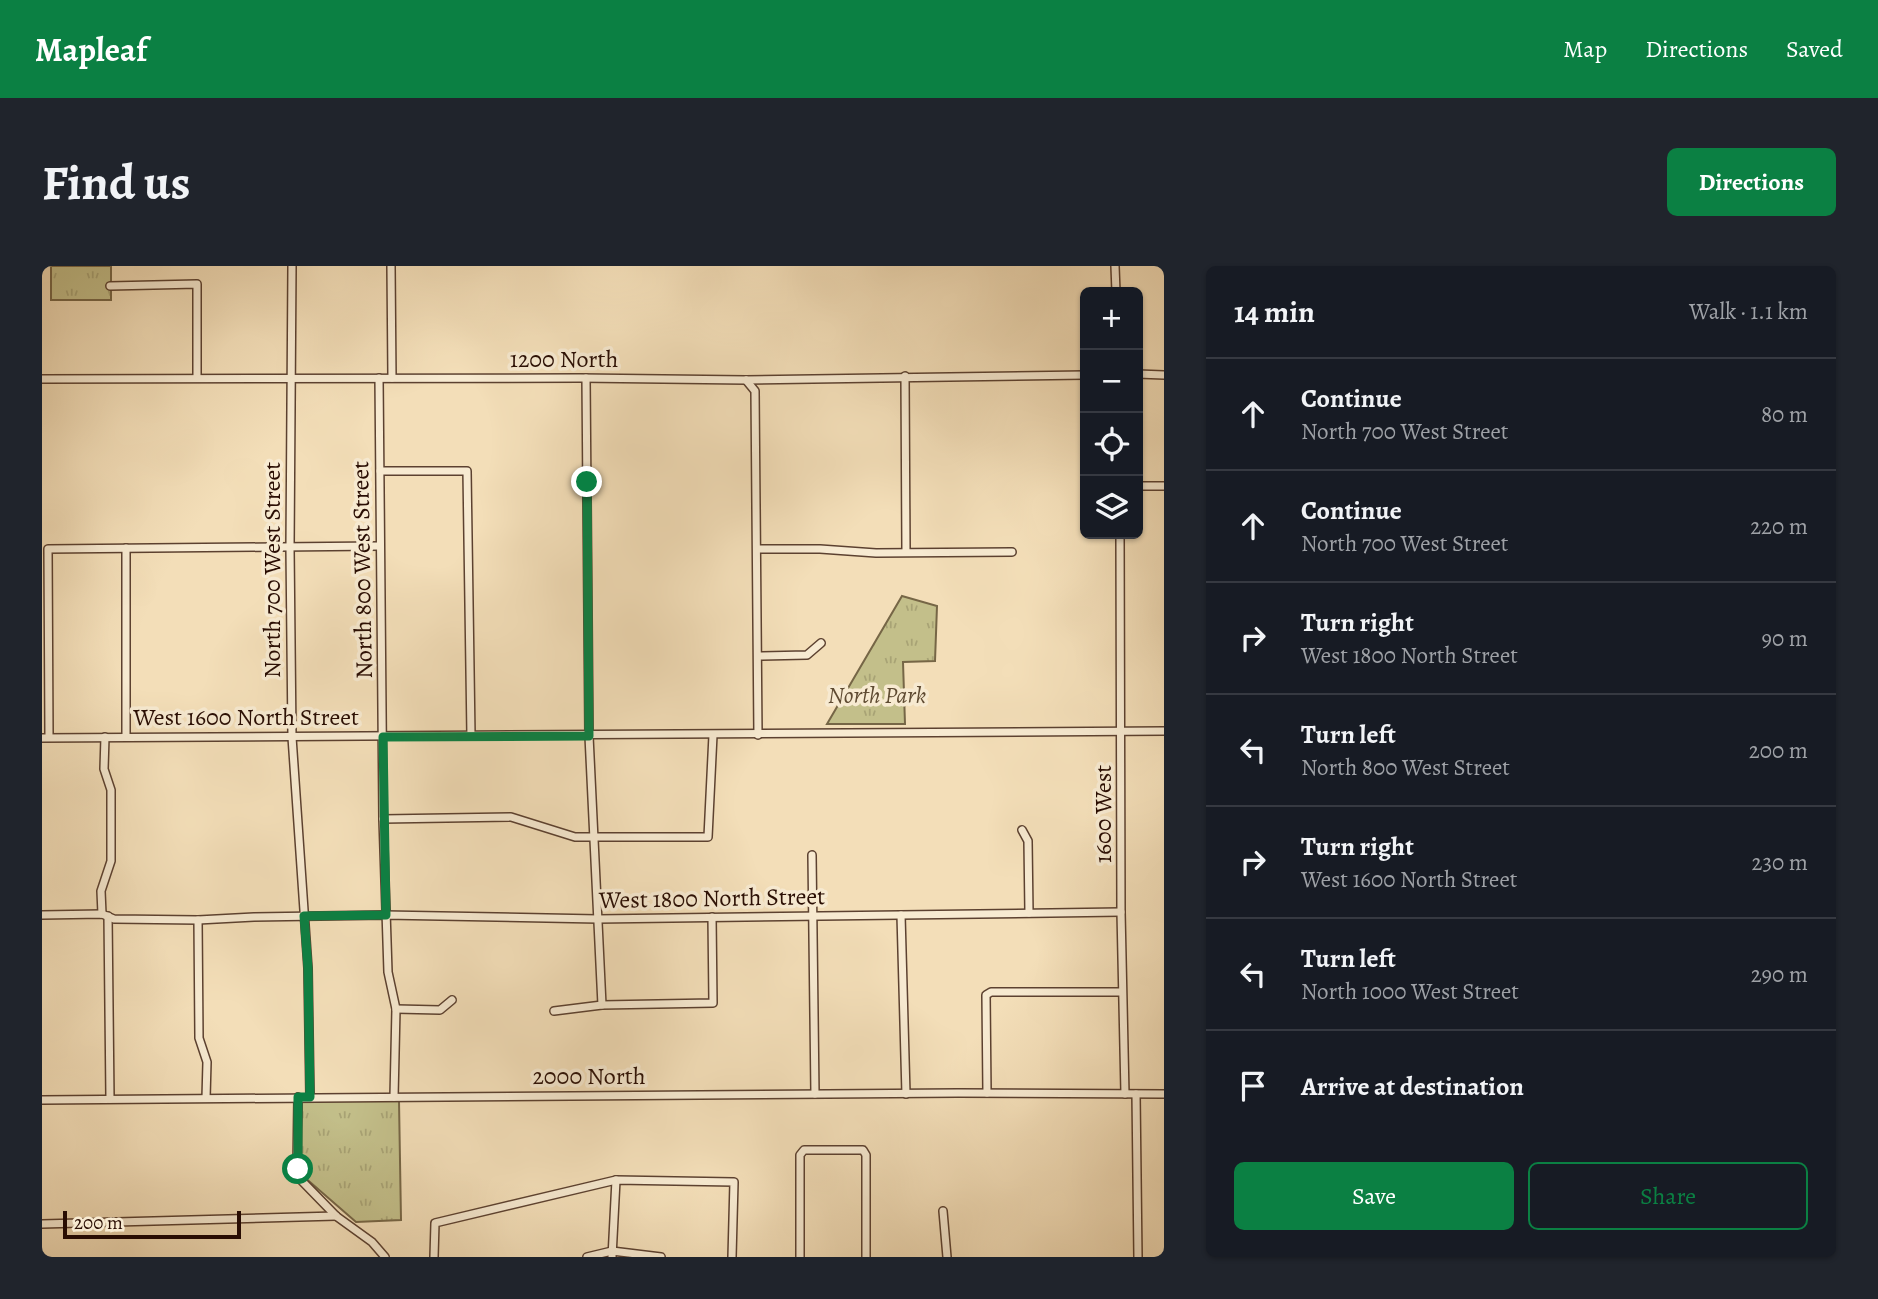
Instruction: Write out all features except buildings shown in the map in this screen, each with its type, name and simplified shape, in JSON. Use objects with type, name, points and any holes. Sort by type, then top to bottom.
[{"type":"street","name":"North 700 West Street","points":[[292,266],[292,737],[308,968],[310,1097]]},
{"type":"street","points":[[391,266],[393,379]]},
{"type":"street","points":[[1115,266],[1116,287]]},
{"type":"street","points":[[110,286],[197,284],[197,379]]},
{"type":"street","points":[[1143,374],[1164,374]]},
{"type":"street","name":"1200 North","points":[[42,379],[746,380],[1080,375]]},
{"type":"street","points":[[905,376],[906,552]]},
{"type":"street","points":[[586,378],[589,736],[602,1005]]},
{"type":"street","name":"North 800 West Street","points":[[379,379],[383,819],[388,972],[397,1009],[394,1097]]},
{"type":"street","points":[[746,380],[755,391],[758,735]]},
{"type":"street","points":[[380,471],[467,471],[471,736]]},
{"type":"street","points":[[1143,486],[1164,486]]},
{"type":"street","name":"1600 West","points":[[1120,539],[1121,912],[1125,1094]]},
{"type":"street","points":[[45,738],[48,549],[380,546]]},
{"type":"street","points":[[126,548],[126,737]]},
{"type":"street","points":[[757,549],[1012,552]]},
{"type":"street","points":[[758,656],[807,655],[821,643]]},
{"type":"street","name":"West 1600 North Street","points":[[45,738],[1164,731]]},
{"type":"street","points":[[383,819],[510,817],[575,837],[708,837],[713,735]]},
{"type":"street","points":[[105,737],[104,769],[111,790],[111,861],[101,891],[105,915],[110,1099]]},
{"type":"street","points":[[1022,830],[1028,841],[1029,913]]},
{"type":"street","points":[[812,855],[815,1094]]},
{"type":"street","name":"West 1800 North Street","points":[[42,915],[198,920],[386,915],[598,919],[1121,912]]},
{"type":"street","points":[[901,915],[906,1094]]},
{"type":"street","points":[[554,1011],[602,1005],[713,1003],[712,917]]},
{"type":"street","points":[[198,920],[199,1038],[207,1062],[205,1098]]},
{"type":"street","points":[[987,1093],[986,995],[991,992],[1122,992]]},
{"type":"street","points":[[397,1009],[440,1010],[452,1000]]},
{"type":"street","points":[[1136,1094],[1138,1257]]},
{"type":"street","name":"2000 North","points":[[42,1100],[1164,1094]]},
{"type":"street","points":[[298,1097],[297,1161],[298,1173],[304,1185],[336,1216],[372,1242],[386,1257]]},
{"type":"street","points":[[800,1257],[800,1155],[804,1150],[863,1150],[866,1155],[866,1257]]},
{"type":"street","points":[[612,1254],[615,1180]]},
{"type":"street","points":[[434,1257],[435,1223],[615,1180],[734,1182],[733,1257]]},
{"type":"street","points":[[943,1211],[947,1257]]},
{"type":"street","points":[[42,1224],[336,1216]]},
{"type":"street","points":[[587,1257],[612,1254],[661,1257]]},
{"type":"green space","points":[[51,266],[111,266],[111,300],[51,300]]},
{"type":"green space","name":"North Park","points":[[902,596],[937,606],[935,661],[903,662],[905,724],[827,724]]},
{"type":"green space","points":[[302,1101],[399,1101],[401,1220],[356,1222],[303,1176],[300,1157]]},
{"type":"route","points":[[298,1169],[298,1097],[310,1097],[308,968],[304,916],[386,915],[383,737],[589,736],[587,482]]}]
